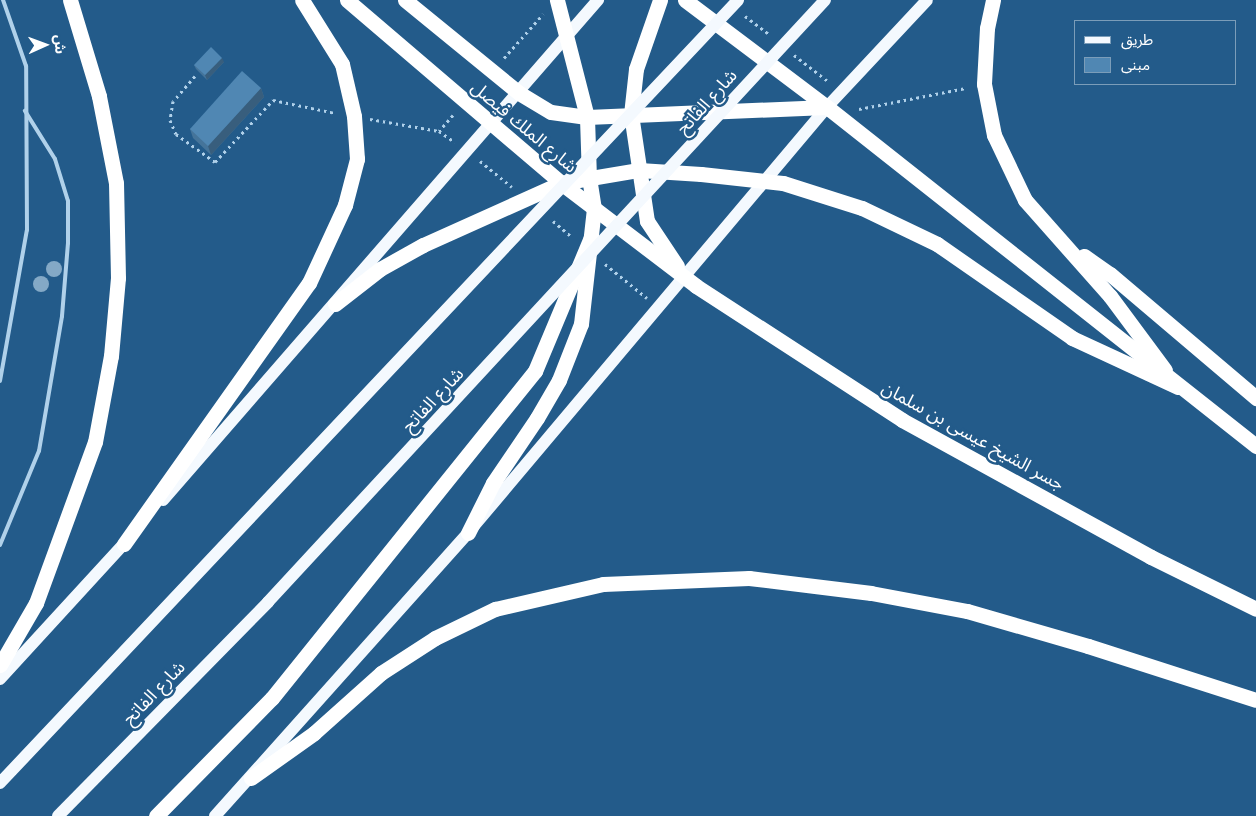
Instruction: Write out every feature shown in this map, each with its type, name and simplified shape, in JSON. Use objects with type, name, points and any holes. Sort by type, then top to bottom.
[{"type":"highway","points":[[0,665],[36,603],[95,442],[111,356],[118,278],[116,183],[99,96],[70,0]]},
{"type":"highway","points":[[124,544],[309,283],[345,205],[357,159],[354,116],[342,64],[302,0]]},
{"type":"highway","name":"شارع الملك فيصل","points":[[347,0],[561,183],[683,275]]},
{"type":"highway","points":[[405,0],[519,93],[551,112],[587,117],[827,106]]},
{"type":"highway","points":[[468,533],[493,484],[537,418],[559,380],[581,324],[594,209],[589,178],[587,117],[568,35],[557,0]]},
{"type":"highway","points":[[660,0],[636,68],[631,114],[647,221],[683,275]]},
{"type":"highway","points":[[685,0],[827,106],[1178,387],[1256,446]]},
{"type":"highway","points":[[993,0],[987,28],[984,84],[994,135],[1025,200],[1067,245],[1178,387]]},
{"type":"highway","points":[[335,304],[380,269],[423,245],[561,183],[639,170],[763,181],[783,183],[862,208],[937,244],[1072,338],[1178,387]]},
{"type":"highway","points":[[156,816],[272,698],[535,371],[591,237]]},
{"type":"highway","points":[[1067,245],[1110,274],[1256,398]]},
{"type":"highway","name":"جسر الشيخ عيسى بن سلمان","points":[[683,275],[902,420],[1151,557],[1256,609]]},
{"type":"highway","points":[[251,778],[314,733],[381,674],[436,638],[494,609],[602,584],[749,578],[871,593],[967,611],[1088,646],[1256,700]]},
{"type":"main road","points":[[0,679],[124,544],[492,124],[598,0]]},
{"type":"main road","points":[[0,783],[738,0]]},
{"type":"main road","name":"شارع الفاتح","points":[[58,816],[275,595],[825,0]]},
{"type":"main road","points":[[215,816],[251,778],[468,533],[827,106],[928,0]]},
{"type":"lane","points":[[0,381],[27,230],[26,66],[3,0]]},
{"type":"lane","points":[[0,545],[25,490],[41,443],[62,316],[68,243],[68,201],[55,159],[25,111]]},
{"type":"path","points":[[195,76],[173,101],[170,120],[176,134],[215,162],[273,100],[439,131]]},
{"type":"path","points":[[853,110],[984,84]]},
{"type":"building","points":[[211,47],[222,58],[205,75],[194,65]]},
{"type":"building","points":[[242,71],[261,88],[208,146],[190,129]]}]
